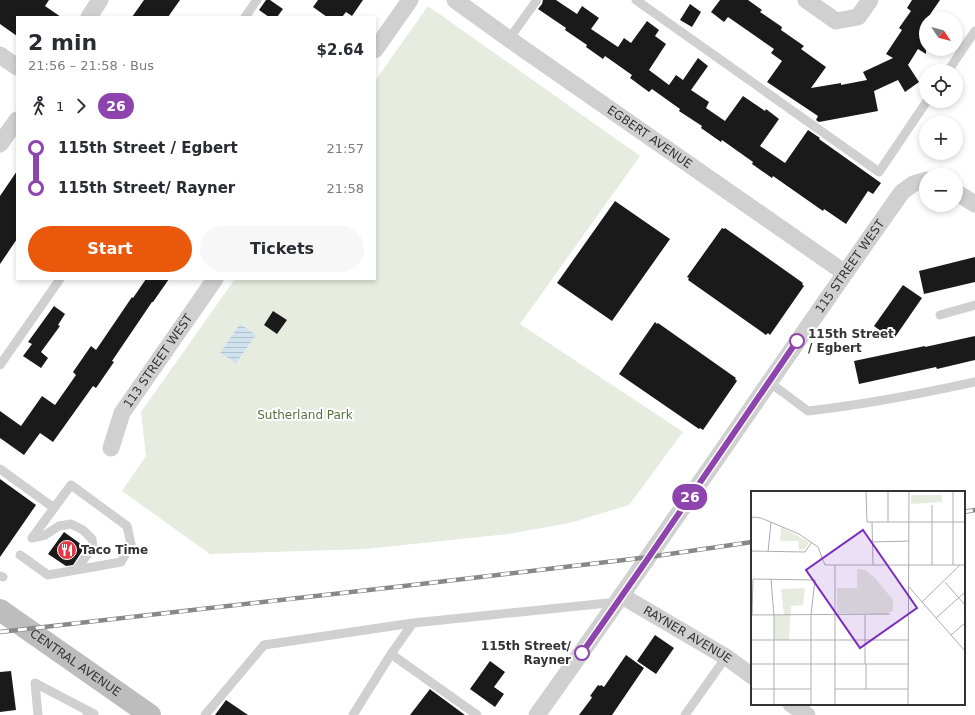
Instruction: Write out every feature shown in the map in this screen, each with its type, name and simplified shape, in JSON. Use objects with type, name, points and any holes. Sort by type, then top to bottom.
[{"type":"main road","name":"CENTRAL AVENUE","points":[[0,610],[150,715]]},
{"type":"street","points":[[89,16],[100,0]]},
{"type":"street","points":[[376,49],[410,0]]},
{"type":"street","name":"EGBERT AVENUE","points":[[456,0],[845,273]]},
{"type":"street","points":[[806,0],[836,21],[858,17],[870,0]]},
{"type":"street","points":[[0,55],[16,66]]},
{"type":"street","points":[[0,144],[16,121]]},
{"type":"street","name":"115 STREET WEST","points":[[537,715],[620,599],[902,192],[913,184],[919,182]]},
{"type":"street","points":[[963,196],[975,204]]},
{"type":"street","name":"113 STREET WEST","points":[[111,448],[122,413],[214,280]]},
{"type":"street","name":"RAYNER AVENUE","points":[[620,599],[726,657],[751,675]]},
{"type":"street","points":[[793,705],[807,715]]},
{"type":"lane","points":[[246,16],[256,0]]},
{"type":"lane","points":[[510,39],[537,0]]},
{"type":"lane","points":[[636,0],[879,172],[922,108]]},
{"type":"lane","points":[[953,64],[975,31]]},
{"type":"lane","points":[[0,365],[59,280]]},
{"type":"lane","points":[[940,315],[975,305]]},
{"type":"lane","points":[[769,382],[808,411],[884,400],[975,382]]},
{"type":"lane","points":[[0,468],[54,508]]},
{"type":"lane","points":[[20,555],[48,575],[121,562],[131,544],[127,526],[71,485],[32,538],[45,535],[59,526],[71,524],[83,530],[92,539],[92,548],[76,570]]},
{"type":"lane","points":[[205,715],[264,645],[413,623],[620,599]]},
{"type":"lane","points":[[353,715],[391,654],[413,623]]},
{"type":"lane","points":[[391,654],[477,715]]},
{"type":"lane","points":[[685,715],[726,657]]},
{"type":"lane","points":[[38,715],[35,682],[92,715]]},
{"type":"green space","name":"Sutherland Park","points":[[428,6],[640,156],[520,324],[683,432],[629,505],[570,523],[508,534],[366,549],[210,554],[122,491],[146,456],[141,412],[234,280],[376,280],[376,80]]},
{"type":"water","points":[[240,324],[256,335],[236,363],[220,353]]},
{"type":"building","points":[[0,0],[49,0],[45,6],[60,16],[16,16],[16,35],[0,24]]},
{"type":"building","points":[[144,0],[180,0],[169,16],[133,16]]},
{"type":"building","points":[[266,0],[270,0],[283,9],[278,16],[268,16],[259,10]]},
{"type":"building","points":[[318,0],[363,0],[352,16],[346,12],[343,16],[326,16],[313,7]]},
{"type":"building","points":[[543,0],[556,0],[577,14],[582,6],[599,18],[591,29],[618,47],[624,38],[631,43],[647,21],[659,30],[655,36],[666,44],[649,70],[669,85],[676,75],[683,80],[698,58],[708,66],[691,90],[709,102],[706,108],[725,121],[743,96],[765,111],[766,109],[779,119],[760,146],[785,163],[808,130],[881,183],[873,194],[868,191],[846,224],[824,209],[823,211],[773,176],[772,178],[752,164],[753,162],[722,140],[721,142],[701,128],[702,126],[679,111],[680,109],[652,89],[649,92],[630,78],[632,75],[605,56],[603,59],[586,47],[587,45],[565,30],[566,28],[538,9]]},
{"type":"building","points":[[720,0],[748,0],[762,10],[760,12],[782,27],[781,30],[804,46],[801,49],[826,67],[811,88],[841,83],[841,85],[867,80],[863,72],[893,58],[886,54],[902,30],[899,28],[911,11],[907,8],[912,0],[940,0],[932,12],[919,12],[919,50],[908,65],[919,82],[905,92],[898,80],[874,91],[878,111],[819,122],[816,120],[818,116],[767,82],[782,61],[771,53],[774,49],[728,17],[724,22],[711,12]]},
{"type":"building","points":[[690,4],[701,12],[692,27],[680,20]]},
{"type":"building","points":[[16,172],[16,240],[0,264],[0,196]]},
{"type":"building","points":[[615,201],[670,239],[612,321],[557,283]]},
{"type":"building","points":[[722,228],[725,228],[803,283],[802,284],[804,286],[770,335],[768,333],[766,335],[688,280],[689,278],[687,277]]},
{"type":"building","points":[[975,257],[975,282],[924,294],[919,271]]},
{"type":"building","points":[[145,280],[168,280],[112,361],[114,362],[96,388],[93,386],[53,442],[40,433],[24,455],[0,438],[0,411],[21,426],[42,396],[55,405],[76,375],[73,372],[91,346],[96,350],[132,297],[133,298]]},
{"type":"building","points":[[903,285],[922,298],[893,340],[874,326]]},
{"type":"building","points":[[54,306],[65,314],[58,325],[60,326],[41,352],[48,358],[41,368],[23,356],[32,344],[28,342]]},
{"type":"building","points":[[273,311],[287,320],[277,334],[264,325]]},
{"type":"building","points":[[655,322],[736,378],[735,379],[737,381],[703,430],[700,428],[699,429],[619,374]]},
{"type":"building","points":[[975,336],[975,360],[859,384],[854,361]]},
{"type":"building","points":[[0,479],[36,505],[0,557]]},
{"type":"building","name":"Taco Time","points":[[64,532],[85,547],[73,565],[66,566],[48,554]]},
{"type":"building","points":[[655,635],[674,648],[656,674],[637,661]]},
{"type":"building","points":[[626,655],[644,668],[612,715],[579,715],[591,699],[592,697],[590,696],[598,685],[604,687]]},
{"type":"building","points":[[490,661],[505,672],[494,687],[504,694],[495,707],[470,689]]},
{"type":"building","points":[[11,671],[16,710],[0,712],[0,672]]},
{"type":"building","points":[[430,689],[431,690],[465,715],[410,715]]},
{"type":"building","points":[[226,700],[248,715],[215,715]]},
{"type":"railway","points":[[965,512],[975,510]]},
{"type":"railway","points":[[0,632],[649,557],[751,542]]},
{"type":"bus line","name":"26","points":[[582,653],[797,341]]},
{"type":"place","name":"115th Street / Egbert","points":[[797,341]]},
{"type":"place","name":"Taco Time","points":[[67,550]]},
{"type":"place","name":"115th Street/ Rayner","points":[[582,653]]}]
